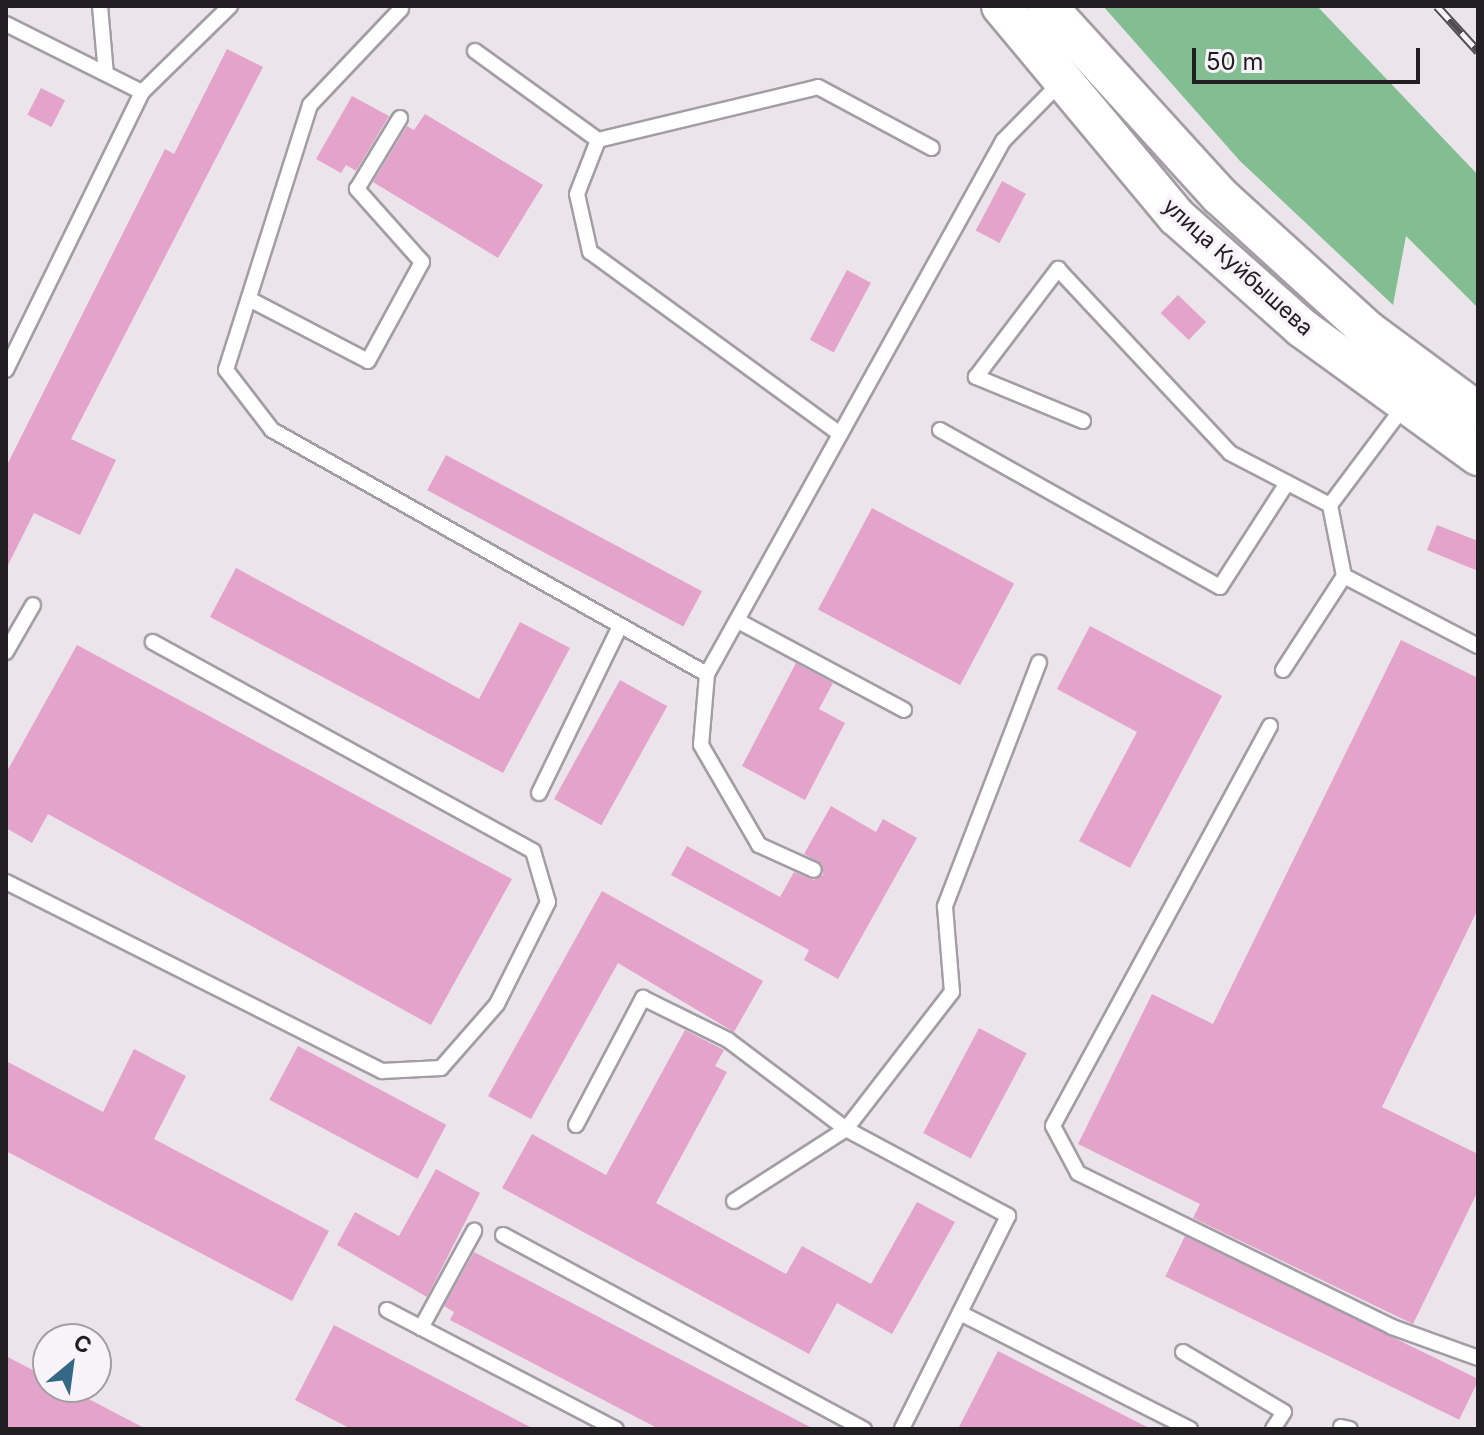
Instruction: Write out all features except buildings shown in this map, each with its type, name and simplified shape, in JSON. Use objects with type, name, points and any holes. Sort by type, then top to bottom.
[{"type":"main road","name":"улица Куйбышева","points":[[1001,6],[1220,196],[1354,319],[1478,412]]},
{"type":"main road","name":"улица Куйбышева","points":[[1047,6],[1077,70],[1177,217],[1302,328],[1405,406],[1478,456]]},
{"type":"lane","points":[[100,6],[106,74]]},
{"type":"lane","points":[[6,370],[142,92],[230,6]]},
{"type":"lane","points":[[401,9],[310,105],[226,370],[272,430],[618,630],[707,674]]},
{"type":"lane","points":[[6,24],[142,92]]},
{"type":"lane","points":[[475,51],[598,140],[818,87],[932,148]]},
{"type":"lane","points":[[814,870],[759,845],[701,745],[707,674],[740,622],[840,434],[1003,141],[1077,70]]},
{"type":"lane","points":[[249,299],[368,361],[422,262],[357,189],[400,118]]},
{"type":"lane","points":[[598,140],[577,194],[590,252],[840,434]]},
{"type":"lane","points":[[1083,421],[976,377],[1058,269],[1230,453],[1330,505]]},
{"type":"lane","points":[[1283,670],[1344,576],[1330,505],[1405,406]]},
{"type":"lane","points":[[940,430],[1220,587],[1287,483]]},
{"type":"lane","points":[[1344,576],[1478,646]]},
{"type":"lane","points":[[6,652],[33,605]]},
{"type":"lane","points":[[740,622],[904,710]]},
{"type":"lane","points":[[539,793],[618,630]]},
{"type":"lane","points":[[6,882],[382,1071],[441,1068],[497,1004],[548,902],[533,851],[153,642]]},
{"type":"lane","points":[[734,1201],[846,1129],[952,992],[945,906],[1039,662]]},
{"type":"lane","points":[[1270,726],[1053,1126],[1078,1173],[1392,1327],[1478,1358]]},
{"type":"lane","points":[[576,1125],[643,998],[728,1040],[846,1129],[1008,1216],[902,1429]]},
{"type":"lane","points":[[421,1328],[474,1231]]},
{"type":"lane","points":[[503,1235],[864,1429]]},
{"type":"lane","points":[[387,1310],[616,1429]]},
{"type":"lane","points":[[960,1313],[1190,1429]]},
{"type":"lane","points":[[1183,1352],[1284,1412],[1273,1429]]},
{"type":"green space","points":[[1103,6],[1317,6],[1478,175],[1478,308],[1406,236],[1393,305],[1240,161]]},
{"type":"railway","points":[[1437,6],[1478,51]]}]
